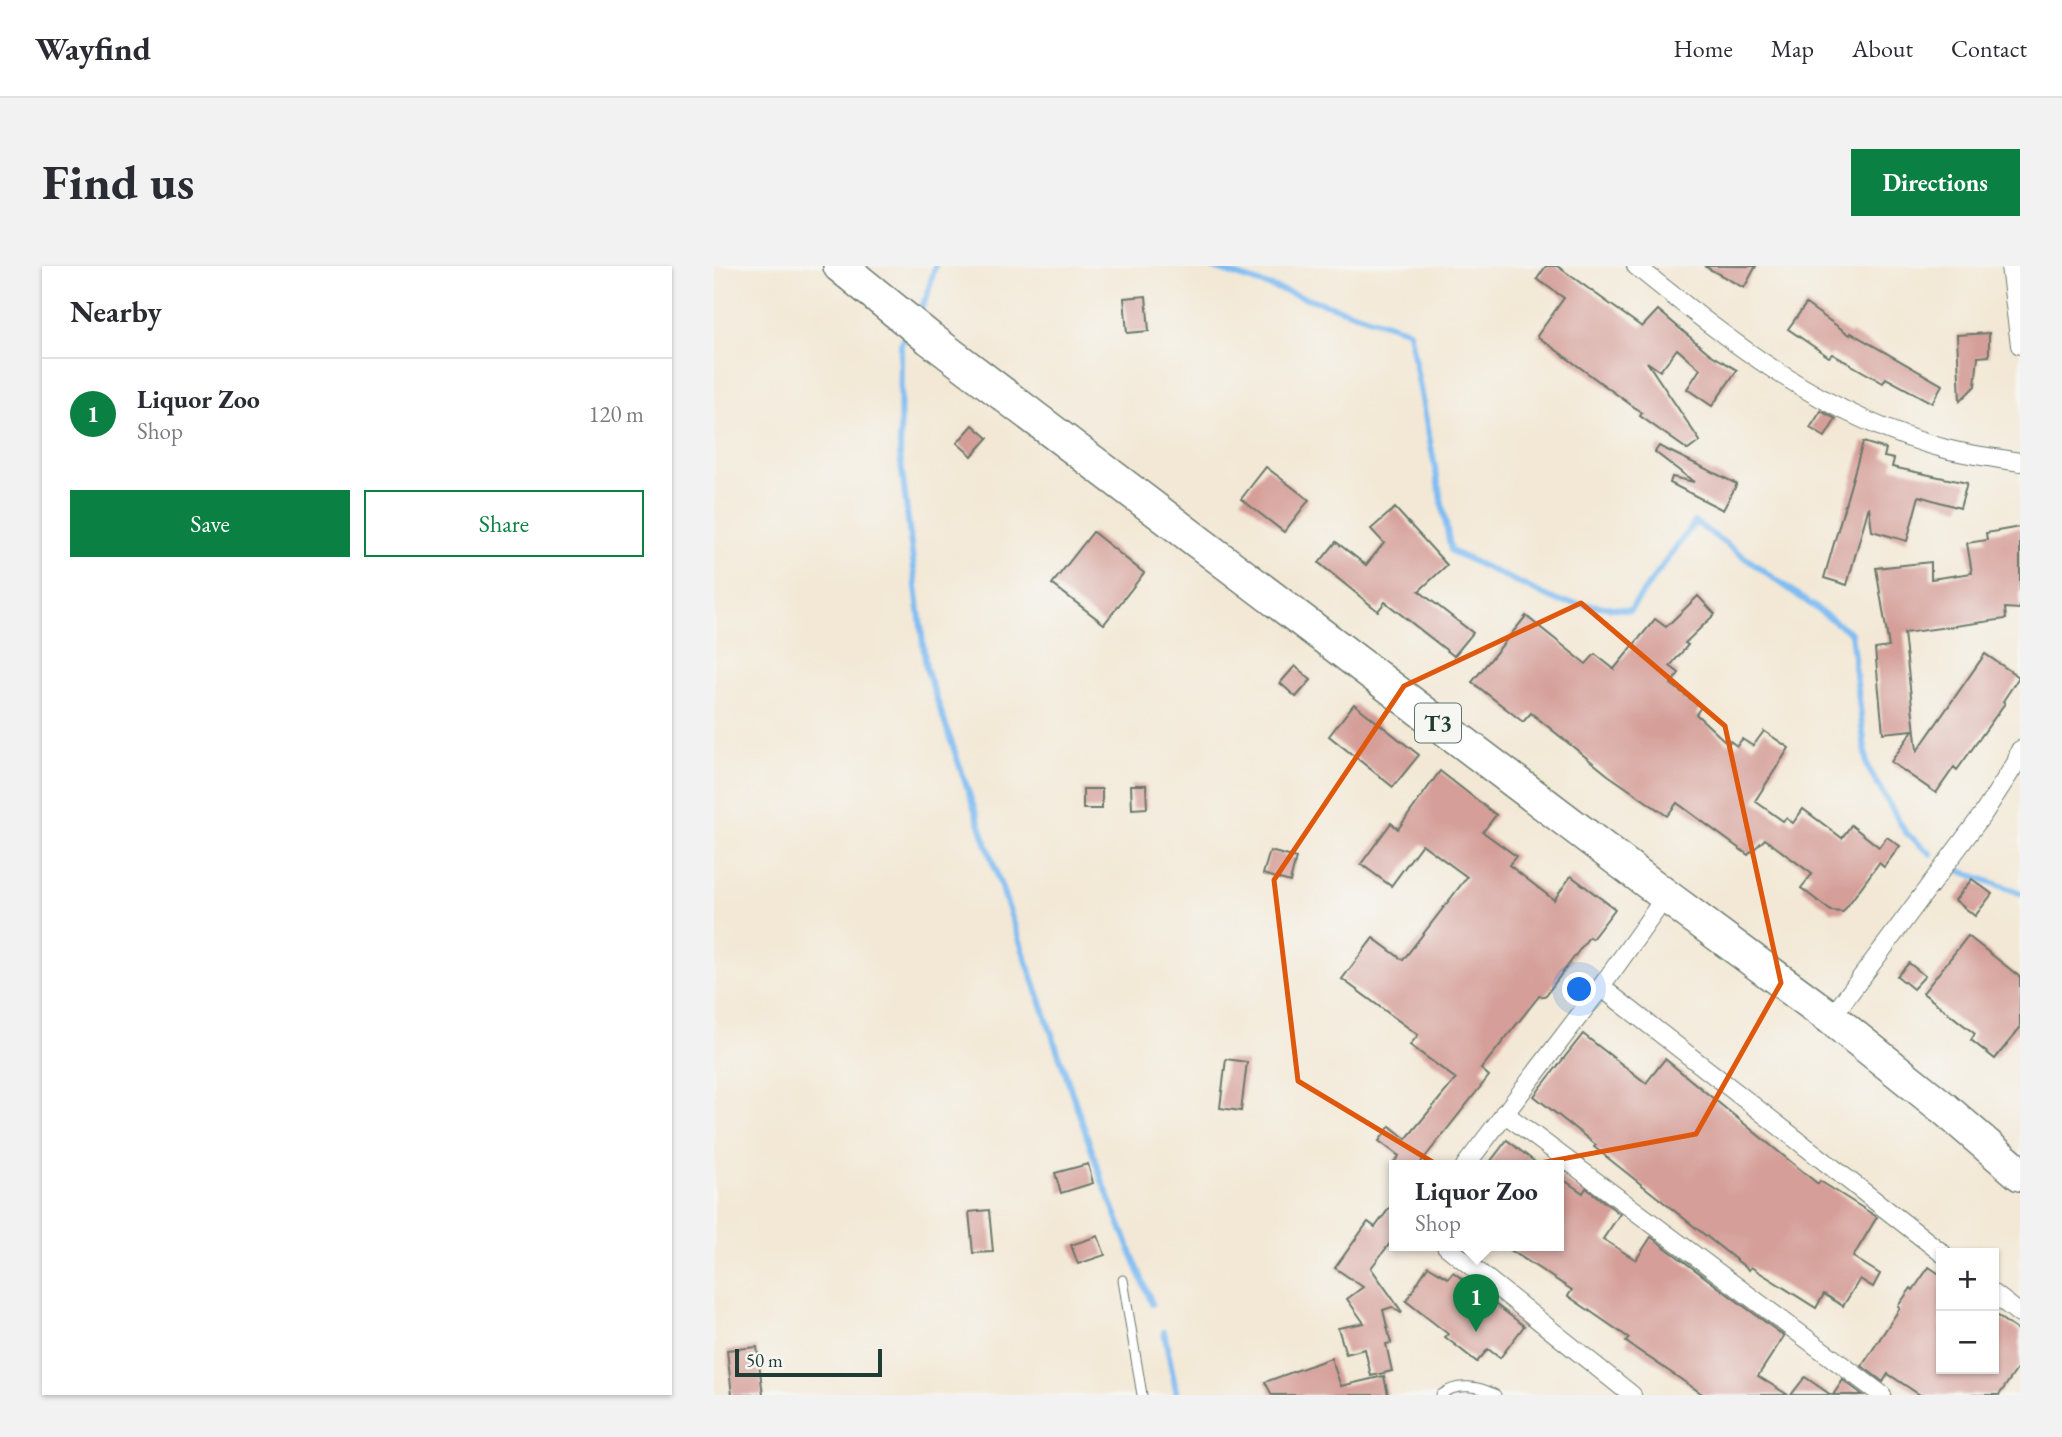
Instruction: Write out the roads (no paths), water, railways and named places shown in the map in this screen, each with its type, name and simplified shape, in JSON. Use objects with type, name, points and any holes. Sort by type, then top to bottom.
[{"type":"highway","name":"T3","points":[[840,266],[929,338],[1831,1018],[1946,1110],[2020,1174]]},
{"type":"highway","name":"T3","points":[[1946,1110],[2020,1152]]},
{"type":"street","points":[[1636,266],[1732,343],[1803,389],[1874,424],[1934,444],[2020,462]]},
{"type":"street","points":[[2010,266],[2020,345]]},
{"type":"street","points":[[1831,1018],[1983,814],[2016,763],[2020,750]]},
{"type":"street","points":[[1469,1160],[1601,987],[1666,896]]},
{"type":"street","points":[[1601,987],[1936,1248]]},
{"type":"street","points":[[1504,1112],[1882,1395]]},
{"type":"street","points":[[1452,1251],[1632,1395]]},
{"type":"street","points":[[1999,1298],[2020,1314]]},
{"type":"lane","points":[[1123,1280],[1142,1395]]},
{"type":"lane","points":[[1441,1395],[1462,1386],[1480,1388],[1496,1395]]},
{"type":"waterway","points":[[917,315],[927,296],[935,266]]},
{"type":"waterway","points":[[1207,266],[1409,331],[1451,551],[1557,601],[1630,610],[1695,522],[1851,633],[1867,766],[1906,833],[1931,854]]},
{"type":"waterway","points":[[907,333],[901,344],[900,455],[926,668],[1102,1180],[1152,1304]]},
{"type":"waterway","points":[[1958,870],[2020,893]]},
{"type":"waterway","points":[[1164,1332],[1177,1395]]},
{"type":"place","name":"Liquor Zoo","points":[[1476,1332]]}]
